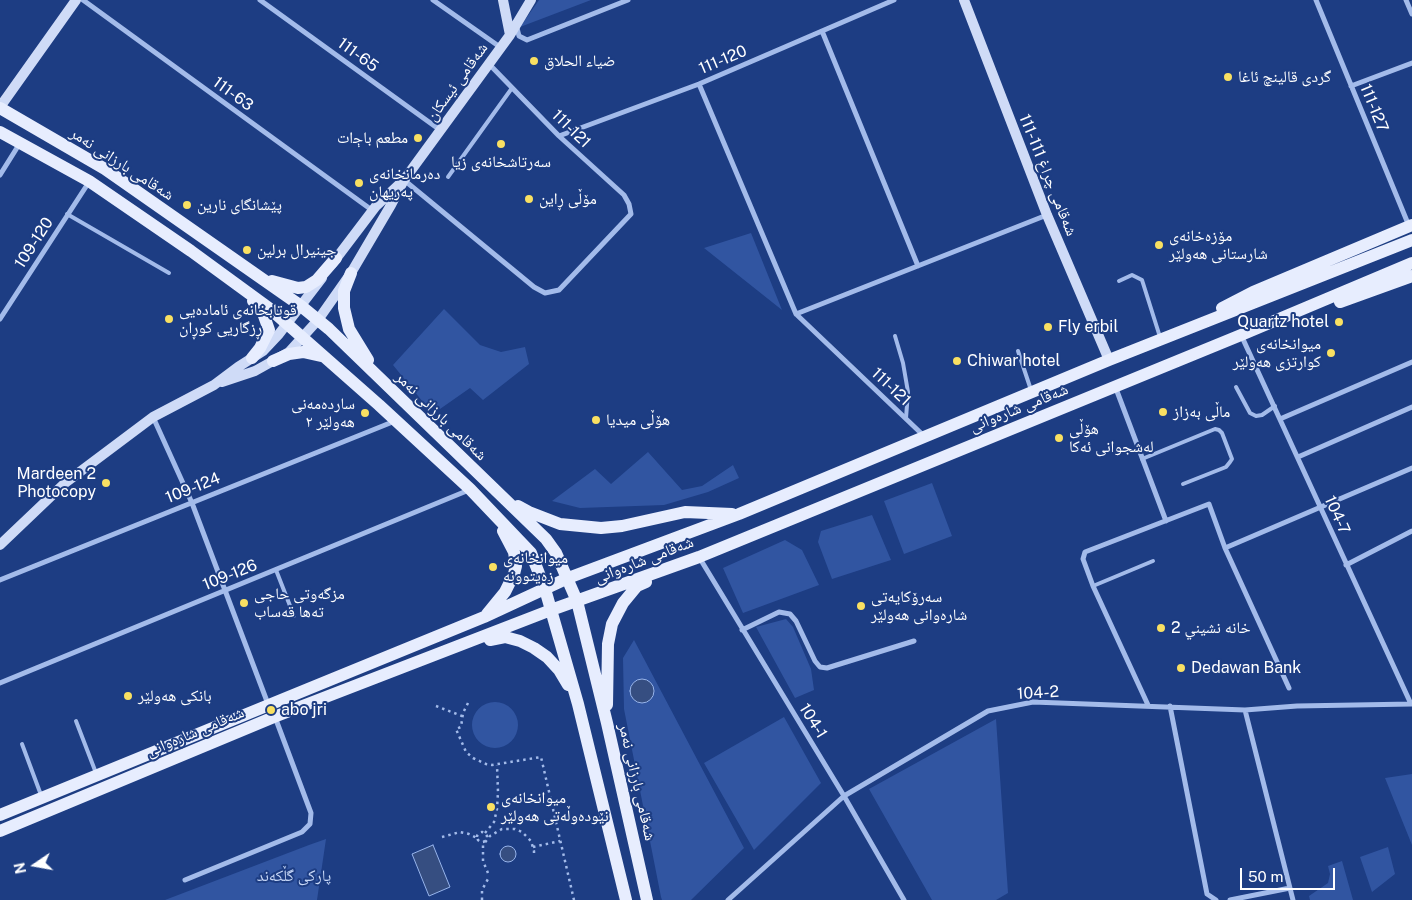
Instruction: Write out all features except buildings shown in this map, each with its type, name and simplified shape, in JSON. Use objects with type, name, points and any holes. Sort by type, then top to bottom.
[{"type":"main road","points":[[0,108],[76,0]]},
{"type":"main road","points":[[503,0],[510,35]]},
{"type":"main road","name":"شەقامی ئیسکان","points":[[214,384],[255,371],[289,352],[318,320],[350,273],[404,180],[510,35],[531,0]]},
{"type":"main road","name":"شەقامی چراغ 111-111","points":[[964,0],[1047,216],[1109,360]]},
{"type":"main road","name":"شەقامی بارزانی نەمر","points":[[0,108],[105,169],[260,278],[298,310],[318,320],[546,539],[556,552],[577,601],[647,900]]},
{"type":"main road","name":"شەقامی بارزانی نەمر","points":[[0,132],[89,181],[191,251],[269,308],[470,489],[531,554],[552,610],[578,704],[626,900]]},
{"type":"main road","name":"شەقامی ئیسکان","points":[[214,384],[263,351],[276,338],[376,206],[404,180]]},
{"type":"main road","name":"شەقامی شارەوانی","points":[[1163,340],[1253,292],[1410,225]]},
{"type":"main road","name":"شەقامی شارەوانی","points":[[0,831],[484,618],[568,578],[739,514],[1109,360],[1412,240]]},
{"type":"main road","points":[[260,278],[286,286],[306,287],[317,280],[336,258]]},
{"type":"main road","name":"شەقامی شارەوانی","points":[[0,815],[97,775],[271,711],[465,644],[552,610],[699,557],[1412,263]]},
{"type":"main road","points":[[350,273],[344,291],[344,308],[349,328],[380,379]]},
{"type":"main road","name":"شەقامی شارەوانی","points":[[1241,335],[1412,276]]},
{"type":"main road","points":[[236,284],[263,313],[269,330],[266,339],[252,358]]},
{"type":"main road","points":[[273,361],[289,354],[303,352],[325,358]]},
{"type":"main road","points":[[0,545],[65,483],[153,417],[214,384]]},
{"type":"main road","points":[[501,496],[547,520],[579,527],[601,528],[622,526],[685,512],[739,514]]},
{"type":"main road","points":[[484,618],[511,583],[516,566],[514,552],[491,512]]},
{"type":"main road","points":[[607,723],[608,644],[612,624],[617,612],[637,586],[685,562]]},
{"type":"main road","points":[[465,644],[505,637],[520,640],[547,657],[559,670],[578,704]]},
{"type":"street","name":"111-63","points":[[83,0],[369,208]]},
{"type":"street","name":"111-65","points":[[260,0],[440,130]]},
{"type":"street","points":[[433,0],[500,48]]},
{"type":"street","points":[[519,20],[517,33],[520,38],[527,40],[628,0]]},
{"type":"street","name":"111-120","points":[[559,136],[699,84],[894,0]]},
{"type":"street","name":"111-127","points":[[1316,0],[1410,225]]},
{"type":"street","points":[[1406,0],[1412,14]]},
{"type":"street","points":[[822,31],[918,266]]},
{"type":"street","points":[[1351,86],[1412,63]]},
{"type":"street","name":"111-121","points":[[404,180],[534,287],[545,293],[560,290],[630,214],[629,204],[624,195],[559,136],[489,64]]},
{"type":"street","points":[[699,84],[796,314],[1047,216]]},
{"type":"street","points":[[0,175],[20,142]]},
{"type":"street","name":"109-120","points":[[0,318],[89,181]]},
{"type":"street","name":"111-121","points":[[796,314],[925,437]]},
{"type":"street","name":"104-7","points":[[1241,335],[1411,704]]},
{"type":"street","points":[[1280,420],[1412,362]]},
{"type":"street","points":[[1115,386],[1166,521]]},
{"type":"street","points":[[1298,457],[1412,407]]},
{"type":"street","points":[[153,417],[192,502],[224,591],[311,813],[310,824],[302,832],[185,880]]},
{"type":"street","name":"109-124","points":[[0,580],[396,421]]},
{"type":"street","points":[[1225,548],[1412,468]]},
{"type":"street","name":"109-126","points":[[0,683],[470,489]]},
{"type":"street","points":[[1148,705],[1093,586],[1083,559],[1085,552],[1209,504],[1225,548],[1289,688]]},
{"type":"street","points":[[1346,565],[1412,530]]},
{"type":"street","name":"104-1","points":[[699,557],[844,796],[904,900]]},
{"type":"street","points":[[742,630],[778,612],[790,614],[796,621],[815,661],[820,667],[827,668],[914,641]]},
{"type":"street","name":"104-2","points":[[728,900],[844,796],[988,711],[1034,702],[1245,710],[1296,706],[1411,704]]},
{"type":"street","points":[[1170,706],[1207,894],[1216,900]]},
{"type":"street","points":[[1245,710],[1293,900]]},
{"type":"street","points":[[1230,900],[1290,888]]},
{"type":"lane","points":[[448,177],[512,88]]},
{"type":"lane","points":[[67,214],[169,273]]},
{"type":"lane","points":[[1119,281],[1132,275],[1142,280],[1163,340]]},
{"type":"lane","points":[[895,336],[908,392],[906,418]]},
{"type":"lane","points":[[1018,351],[1031,392]]},
{"type":"lane","points":[[1236,387],[1250,413],[1256,416],[1262,415],[1275,406]]},
{"type":"lane","points":[[1142,459],[1215,429],[1219,430],[1222,433],[1232,459],[1226,467],[1183,484]]},
{"type":"lane","points":[[1093,586],[1153,561]]},
{"type":"lane","points":[[276,570],[294,616]]},
{"type":"lane","points":[[76,721],[97,775]]},
{"type":"lane","points":[[22,744],[42,798]]},
{"type":"path","points":[[468,703],[462,716],[461,727],[456,729],[466,752],[479,762],[497,765],[541,757],[574,900]]},
{"type":"path","points":[[436,706],[462,716]]},
{"type":"path","points":[[485,833],[494,822],[497,809],[497,765]]},
{"type":"path","points":[[442,838],[460,832],[478,838],[481,842],[494,832],[502,829],[515,829],[528,838],[533,847],[534,857]]},
{"type":"path","points":[[478,838],[479,833],[485,833]]},
{"type":"path","points":[[485,833],[487,836],[482,852],[483,861],[488,873]]},
{"type":"path","points":[[533,847],[560,841]]},
{"type":"path","points":[[482,900],[482,890],[488,879]]},
{"type":"green space","points":[[539,0],[591,0],[520,27]]},
{"type":"green space","points":[[751,233],[782,310],[704,248]]},
{"type":"green space","points":[[444,309],[480,345],[501,352],[525,347],[529,364],[483,400],[470,388],[440,409],[427,407],[393,365]]},
{"type":"green space","points":[[648,452],[682,490],[702,486],[733,465],[739,478],[708,492],[664,505],[580,508],[552,501],[595,469],[611,484]]},
{"type":"green space","points":[[932,483],[952,536],[904,554],[884,501]]},
{"type":"green space","points":[[872,515],[891,560],[832,579],[818,542],[821,531]]},
{"type":"green space","points":[[785,540],[802,550],[819,585],[743,613],[723,568]]},
{"type":"green space","points":[[786,619],[793,627],[811,669],[814,690],[795,698],[756,627]]},
{"type":"green space","points":[[634,640],[744,848],[691,900],[662,900],[661,897],[624,709],[623,658]]},
{"type":"green space","points":[[491,702],[499,702],[508,706],[514,712],[518,725],[514,738],[508,744],[499,748],[491,748],[482,744],[476,738],[472,729],[472,721],[476,712],[482,706]]},
{"type":"green space","points":[[784,717],[821,783],[754,850],[704,763]]},
{"type":"green space","points":[[996,719],[1008,893],[996,900],[932,900],[869,789]]},
{"type":"green space","points":[[1412,774],[1412,845],[1385,778]]},
{"type":"green space","name":"پارکی گڵکەند","points":[[326,839],[317,900],[165,900],[309,845]]},
{"type":"green space","points":[[1388,847],[1395,874],[1372,892],[1360,857]]},
{"type":"green space","points":[[1342,861],[1353,900],[1310,900],[1309,896],[1328,883],[1330,874],[1328,866]]},
{"type":"shaded area","points":[[642,679],[647,680],[653,686],[653,696],[647,702],[642,703],[637,702],[631,696],[630,691],[631,686],[637,680]]},
{"type":"shaded area","points":[[433,845],[450,887],[429,896],[412,854]]},
{"type":"shaded area","points":[[505,846],[511,846],[516,851],[514,860],[505,862],[500,857],[500,851]]},
{"type":"place","name":"ضياء الحلاق","points":[[534,61]]},
{"type":"place","name":"گردی قالینچ ئاغا","points":[[1228,77]]},
{"type":"place","name":"مطعم باﭴات","points":[[418,138]]},
{"type":"place","name":"سەرتاشخانەی زیا","points":[[501,144]]},
{"type":"place","name":"دەرمانخانەی پەریهان","points":[[359,183]]},
{"type":"place","name":"مۆڵی ڕاین","points":[[529,199]]},
{"type":"place","name":"پێشانگای نارین","points":[[187,205]]},
{"type":"place","name":"مۆزەخانەی شارستانی هەولێر","points":[[1159,245]]},
{"type":"place","name":"جينيرال برلين","points":[[247,250]]},
{"type":"place","name":"قوتابخانەی ئامادەیی ڕزگاریی کوڕان","points":[[169,319]]},
{"type":"place","name":"Quartz hotel","points":[[1339,322]]},
{"type":"place","name":"Fly erbil","points":[[1048,327]]},
{"type":"place","name":"میوانخانەی کوارتزی هەولێر","points":[[1331,353]]},
{"type":"place","name":"Chiwar hotel","points":[[957,361]]},
{"type":"place","name":"ماڵی بەزاز","points":[[1163,412]]},
{"type":"place","name":"ساردەمەنی هەولێر ٢","points":[[365,413]]},
{"type":"place","name":"هۆڵی میدیا","points":[[596,420]]},
{"type":"place","name":"هۆڵی لەشجوانی ئەکا","points":[[1059,438]]},
{"type":"place","name":"Mardeen 2 Photocopy","points":[[106,483]]},
{"type":"place","name":"میوانخانەی زەیتوونە","points":[[493,567]]},
{"type":"place","name":"مزگەوتی حاجی تەها قەساب","points":[[244,603]]},
{"type":"place","name":"سەرۆکایەتی شارەوانی هەولێر","points":[[861,606]]},
{"type":"place","name":"خانه نشيني 2","points":[[1161,628]]},
{"type":"place","name":"Dedawan Bank","points":[[1181,668]]},
{"type":"place","name":"بانکی هەولێر","points":[[128,696]]},
{"type":"place","name":"abo jri","points":[[271,710]]},
{"type":"place","name":"میوانخانەی نێودەوڵەتی هەولێر","points":[[491,807]]}]
